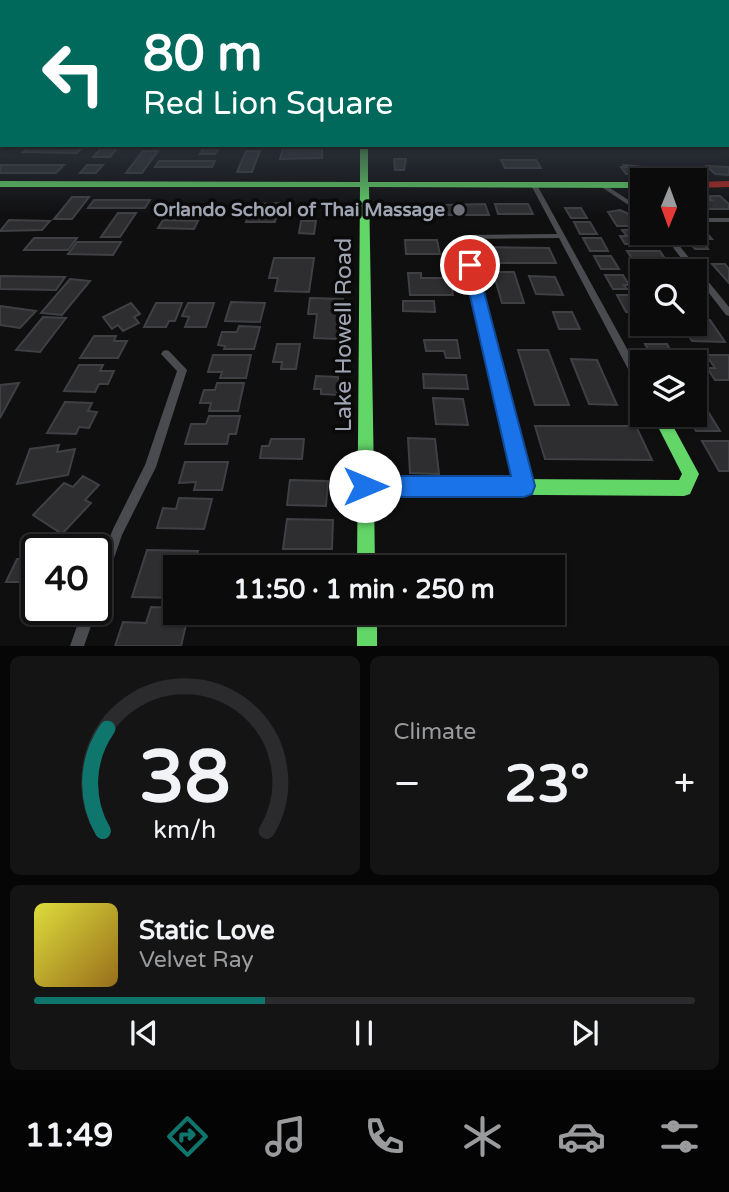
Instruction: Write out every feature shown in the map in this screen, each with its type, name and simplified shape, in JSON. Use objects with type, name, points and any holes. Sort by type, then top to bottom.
[{"type":"main road","name":"Lake Howell Road","points":[[364,156],[366,555]]},
{"type":"main road","points":[[0,184],[630,185]]},
{"type":"main road","points":[[707,185],[729,184]]},
{"type":"main road","points":[[365,486],[684,488],[691,474],[666,427]]},
{"type":"main road","points":[[367,625],[367,646]]},
{"type":"street","points":[[534,185],[630,363]]},
{"type":"street","points":[[603,185],[630,204]]},
{"type":"street","points":[[707,220],[729,220]]},
{"type":"street","points":[[524,486],[464,240],[467,237],[561,236]]},
{"type":"street","points":[[675,245],[729,313]]},
{"type":"street","points":[[718,299],[729,299]]},
{"type":"street","points":[[112,547],[150,467],[182,370],[166,354]]},
{"type":"street","points":[[76,646],[84,625]]},
{"type":"building","points":[[139,156],[154,156],[142,173],[126,173]]},
{"type":"building","points":[[244,156],[258,156],[252,172],[237,172]]},
{"type":"building","points":[[281,156],[322,156],[322,158],[280,159]]},
{"type":"building","points":[[394,159],[406,159],[404,170],[395,170]]},
{"type":"building","points":[[501,160],[536,160],[541,168],[505,168]]},
{"type":"building","points":[[159,161],[215,161],[212,167],[155,167]]},
{"type":"building","points":[[0,165],[64,165],[56,173],[0,173]]},
{"type":"building","points":[[87,165],[103,165],[96,173],[80,173]]},
{"type":"building","points":[[624,165],[652,168],[630,168],[630,174],[626,174],[621,167],[626,167]]},
{"type":"building","points":[[707,166],[729,167],[729,175],[715,174]]},
{"type":"building","points":[[708,196],[720,196],[729,204],[729,209],[708,209],[707,200],[712,200]]},
{"type":"building","points":[[72,197],[89,197],[72,219],[54,219]]},
{"type":"building","points":[[94,200],[150,200],[145,208],[88,208]]},
{"type":"building","points":[[279,203],[275,222],[246,222],[252,204]]},
{"type":"building","points":[[485,204],[489,215],[448,215],[445,205]]},
{"type":"building","points":[[495,204],[528,204],[533,214],[498,214]]},
{"type":"building","points":[[565,208],[581,208],[587,218],[571,218]]},
{"type":"building","points":[[620,210],[627,213],[630,226],[617,226],[608,212]]},
{"type":"building","points":[[118,213],[136,213],[120,237],[101,237]]},
{"type":"building","points":[[9,220],[50,221],[42,230],[0,231]]},
{"type":"building","points":[[163,220],[198,221],[194,229],[158,228]]},
{"type":"building","points":[[301,221],[316,221],[314,234],[299,233]]},
{"type":"building","points":[[574,222],[590,222],[597,234],[580,234]]},
{"type":"building","points":[[630,229],[630,244],[625,244],[620,236],[627,236],[622,230]]},
{"type":"building","points":[[34,238],[77,238],[68,250],[24,250]]},
{"type":"building","points":[[583,238],[601,238],[608,251],[590,251]]},
{"type":"building","points":[[405,240],[437,240],[440,254],[406,254]]},
{"type":"building","points":[[77,242],[121,242],[113,255],[68,254]]},
{"type":"building","points":[[692,245],[705,245],[708,249],[695,249]]},
{"type":"building","points":[[480,247],[549,248],[556,263],[484,263]]},
{"type":"building","points":[[627,251],[660,251],[665,259],[632,259]]},
{"type":"building","points":[[594,256],[611,256],[619,269],[601,269]]},
{"type":"building","points":[[274,258],[314,258],[309,292],[275,291],[278,278],[269,278]]},
{"type":"building","points":[[712,264],[725,264],[729,269],[729,283]]},
{"type":"building","points":[[493,272],[514,272],[524,303],[502,303]]},
{"type":"building","points":[[408,273],[421,273],[421,278],[450,278],[453,295],[410,295]]},
{"type":"building","points":[[605,275],[623,275],[629,285],[624,285],[627,289],[613,289]]},
{"type":"building","points":[[0,276],[65,277],[56,290],[0,289]]},
{"type":"building","points":[[529,276],[555,277],[563,295],[536,294]]},
{"type":"building","points":[[70,279],[90,281],[62,315],[41,313]]},
{"type":"building","points":[[617,295],[630,295],[630,312],[626,312]]},
{"type":"building","points":[[310,298],[343,299],[340,339],[314,338],[317,314],[308,314]]},
{"type":"building","points":[[403,301],[434,301],[435,312],[403,311]]},
{"type":"building","points":[[231,302],[265,303],[260,322],[225,321]]},
{"type":"building","points":[[131,303],[140,314],[134,317],[139,323],[123,331],[118,325],[112,329],[103,317]]},
{"type":"building","points":[[156,303],[182,303],[175,321],[169,321],[166,327],[144,327]]},
{"type":"building","points":[[188,303],[214,303],[206,327],[185,327],[189,317],[182,316]]},
{"type":"building","points":[[0,306],[36,311],[20,328],[0,325]]},
{"type":"building","points":[[553,312],[572,312],[580,329],[559,329]]},
{"type":"building","points":[[43,317],[66,318],[40,352],[16,350]]},
{"type":"building","points":[[707,320],[710,320],[725,342],[692,341],[689,336],[707,336]]},
{"type":"building","points":[[239,326],[260,327],[254,349],[224,349],[225,346],[218,345],[222,332],[237,332]]},
{"type":"building","points":[[94,336],[116,336],[114,341],[127,341],[118,358],[80,358]]},
{"type":"building","points":[[424,340],[457,340],[460,358],[446,358],[444,351],[426,351]]},
{"type":"building","points":[[277,344],[300,344],[296,369],[281,369],[282,362],[273,362]]},
{"type":"building","points":[[645,344],[667,344],[670,350],[648,350]]},
{"type":"building","points":[[518,350],[548,350],[569,405],[535,405]]},
{"type":"building","points":[[213,355],[251,355],[246,378],[220,378],[222,372],[208,372]]},
{"type":"building","points":[[707,355],[729,355],[729,380],[715,380],[707,368],[715,368]]},
{"type":"building","points":[[571,359],[597,360],[617,405],[589,404]]},
{"type":"building","points":[[79,365],[103,365],[100,371],[114,371],[108,384],[99,384],[95,392],[64,391]]},
{"type":"building","points":[[423,374],[466,375],[468,389],[424,388]]},
{"type":"building","points":[[316,376],[338,377],[337,395],[321,394],[321,389],[314,389]]},
{"type":"building","points":[[19,383],[0,418],[0,385]]},
{"type":"building","points":[[217,383],[244,383],[238,411],[209,411],[211,403],[200,403],[204,390],[215,390]]},
{"type":"building","points":[[433,398],[463,399],[468,425],[436,424]]},
{"type":"building","points":[[65,402],[92,403],[88,411],[97,412],[89,428],[79,427],[76,434],[47,433]]},
{"type":"building","points":[[707,410],[720,431],[696,431],[694,427],[707,427]]},
{"type":"building","points":[[209,416],[240,416],[236,434],[229,434],[227,444],[185,444],[191,424],[206,424]]},
{"type":"building","points":[[535,426],[636,427],[652,460],[545,459]]},
{"type":"building","points":[[408,438],[435,439],[439,474],[410,473]]},
{"type":"building","points":[[271,439],[304,439],[302,459],[260,458],[262,446],[269,446]]},
{"type":"building","points":[[702,441],[729,441],[729,471],[719,471]]},
{"type":"building","points":[[59,445],[57,452],[75,449],[68,475],[17,484],[30,449]]},
{"type":"building","points":[[185,462],[228,462],[222,490],[194,490],[196,482],[179,483]]},
{"type":"building","points":[[83,476],[99,485],[85,500],[91,503],[62,534],[33,515],[64,483],[73,487]]},
{"type":"building","points":[[290,480],[328,481],[326,506],[287,505]]},
{"type":"building","points":[[179,498],[212,499],[204,529],[157,528],[163,508],[176,509]]},
{"type":"building","points":[[287,519],[333,520],[332,549],[283,549]]},
{"type":"building","points":[[147,550],[198,551],[197,555],[163,555],[163,598],[132,597]]},
{"type":"building","points":[[17,559],[21,559],[21,582],[6,582]]},
{"type":"building","points":[[151,607],[163,608],[163,625],[186,625],[181,646],[115,646],[123,622],[146,623]]},
{"type":"traffic: fast","points":[[364,156],[366,555]]},
{"type":"traffic: fast","points":[[0,184],[630,185]]},
{"type":"traffic: fast","points":[[365,486],[684,488],[691,474],[666,427]]},
{"type":"traffic: fast","points":[[367,625],[367,646]]},
{"type":"traffic: jam","points":[[707,185],[729,184]]},
{"type":"place","name":"Orlando School of Thai Massage","points":[[459,210]]},
{"type":"route","points":[[365,486],[524,486],[470,265]]}]
